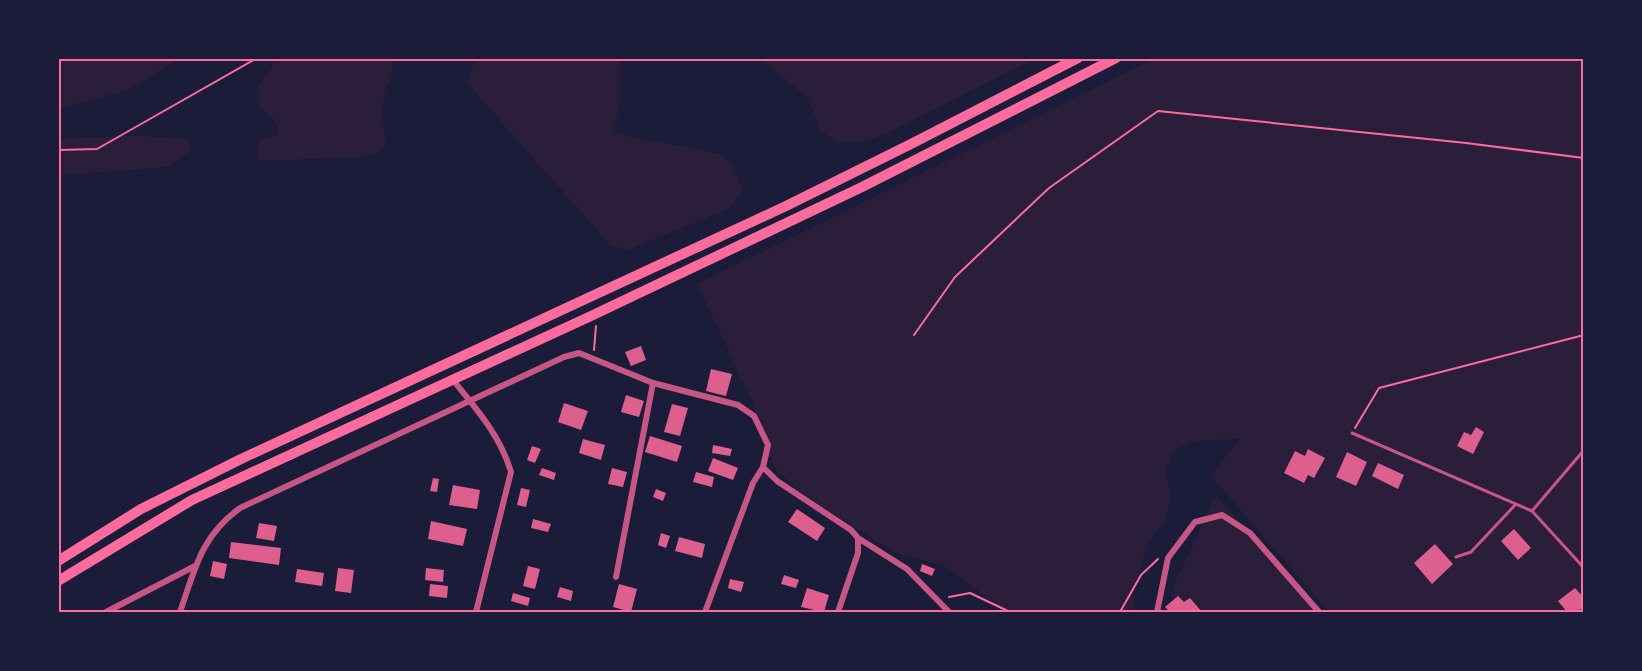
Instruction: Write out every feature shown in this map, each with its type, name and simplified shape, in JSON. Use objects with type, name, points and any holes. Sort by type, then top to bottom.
[{"type":"main road","points":[[58,561],[141,509],[231,464],[767,215],[1078,58]]},
{"type":"main road","points":[[58,581],[192,500],[591,316],[862,187],[1116,58]]},
{"type":"street","points":[[180,612],[208,539],[223,521],[240,508],[564,357],[579,353],[652,383],[738,405],[754,416],[768,445],[763,467],[753,483],[705,612]]},
{"type":"street","points":[[453,380],[496,436],[505,452],[511,472],[476,612]]},
{"type":"street","points":[[616,577],[652,383]]},
{"type":"street","points":[[763,467],[777,481],[906,569],[950,612]]},
{"type":"street","points":[[1157,612],[1168,558],[1194,522],[1222,515],[1250,533],[1319,612]]},
{"type":"street","points":[[838,612],[858,553],[858,538]]},
{"type":"street","points":[[106,612],[196,566]]},
{"type":"lane","points":[[1352,432],[1532,511],[1584,567]]},
{"type":"lane","points":[[1532,511],[1584,450]]},
{"type":"lane","points":[[1456,557],[1471,552],[1516,504]]},
{"type":"path","points":[[58,150],[97,149],[257,58]]},
{"type":"path","points":[[914,335],[955,277],[1049,188],[1158,111],[1466,142],[1584,158]]},
{"type":"path","points":[[594,359],[596,326]]},
{"type":"path","points":[[1352,432],[1379,388],[1584,335]]},
{"type":"path","points":[[1120,612],[1141,575],[1158,559]]},
{"type":"path","points":[[938,601],[970,593],[1010,612]]},
{"type":"shaded area","points":[[58,59],[180,59],[128,90],[59,107]]},
{"type":"shaded area","points":[[274,59],[392,59],[393,74],[385,91],[382,113],[386,141],[379,153],[365,157],[260,161],[257,156],[259,141],[279,134],[276,122],[261,108],[256,90],[271,69]]},
{"type":"shaded area","points":[[476,59],[617,59],[621,63],[620,104],[613,133],[720,154],[736,170],[742,192],[730,208],[628,250],[611,246],[467,83]]},
{"type":"shaded area","points":[[760,59],[1034,59],[868,141],[837,142],[820,131],[808,98]]},
{"type":"shaded area","points":[[1153,59],[1583,59],[1583,612],[1329,612],[1211,476],[1239,439],[1195,441],[1174,450],[1166,470],[1171,497],[1166,521],[1150,539],[1133,592],[1135,612],[1007,612],[944,566],[896,553],[808,498],[777,471],[760,437],[754,405],[697,284]]},
{"type":"shaded area","points":[[139,136],[182,138],[189,142],[189,152],[167,167],[59,175],[59,140]]},
{"type":"shaded area","points":[[1216,496],[1320,612],[1175,612],[1174,584]]},
{"type":"building","points":[[641,346],[646,360],[631,366],[625,352]]},
{"type":"building","points":[[711,369],[732,374],[726,396],[706,391]]},
{"type":"building","points":[[626,395],[644,401],[639,417],[621,412]]},
{"type":"building","points":[[564,403],[588,411],[581,430],[558,422]]},
{"type":"building","points":[[672,404],[688,408],[680,436],[664,432]]},
{"type":"building","points":[[1476,427],[1484,432],[1473,454],[1457,446],[1464,432],[1471,435]]},
{"type":"building","points":[[650,436],[682,446],[677,462],[645,452]]},
{"type":"building","points":[[583,439],[605,445],[601,460],[579,453]]},
{"type":"building","points":[[713,445],[732,449],[730,456],[712,453]]},
{"type":"building","points":[[532,446],[541,449],[535,463],[527,460]]},
{"type":"building","points":[[1308,449],[1325,458],[1314,478],[1308,475],[1304,483],[1284,473],[1295,451],[1305,456]]},
{"type":"building","points":[[1347,452],[1367,462],[1356,486],[1336,477]]},
{"type":"building","points":[[713,458],[738,468],[733,480],[708,471]]},
{"type":"building","points":[[1378,463],[1404,475],[1398,489],[1372,476]]},
{"type":"building","points":[[542,468],[556,473],[554,480],[539,475]]},
{"type":"building","points":[[612,468],[627,472],[623,487],[608,484]]},
{"type":"building","points":[[696,472],[714,477],[712,487],[693,482]]},
{"type":"building","points":[[433,478],[439,479],[437,492],[430,491]]},
{"type":"building","points":[[453,485],[480,490],[477,509],[449,505]]},
{"type":"building","points":[[521,488],[530,490],[526,507],[517,505]]},
{"type":"building","points":[[656,489],[666,493],[663,501],[653,497]]},
{"type":"building","points":[[797,509],[825,528],[817,541],[788,522]]},
{"type":"building","points":[[533,519],[551,524],[548,532],[531,528]]},
{"type":"building","points":[[431,521],[467,529],[463,546],[428,539]]},
{"type":"building","points":[[259,523],[277,526],[274,541],[256,538]]},
{"type":"building","points":[[1514,529],[1531,548],[1518,560],[1501,541]]},
{"type":"building","points":[[661,533],[670,536],[666,548],[658,545]]},
{"type":"building","points":[[679,537],[705,544],[702,558],[675,551]]},
{"type":"building","points":[[231,542],[281,548],[279,565],[229,558]]},
{"type":"building","points":[[1435,544],[1453,564],[1432,584],[1414,563]]},
{"type":"building","points":[[213,561],[227,564],[224,579],[210,576]]},
{"type":"building","points":[[922,564],[935,569],[932,576],[920,571]]},
{"type":"building","points":[[528,566],[540,569],[535,589],[523,586]]},
{"type":"building","points":[[338,568],[354,570],[351,593],[335,591]]},
{"type":"building","points":[[426,568],[444,570],[443,582],[425,580]]},
{"type":"building","points":[[297,569],[324,573],[322,586],[295,582]]},
{"type":"building","points":[[784,575],[799,580],[796,588],[781,584]]},
{"type":"building","points":[[730,579],[744,582],[741,592],[728,588]]},
{"type":"building","points":[[430,584],[448,586],[447,598],[429,596]]},
{"type":"building","points":[[619,584],[637,589],[631,612],[613,607]]},
{"type":"building","points":[[560,587],[573,591],[571,601],[557,597]]},
{"type":"building","points":[[807,588],[829,595],[824,612],[801,607]]},
{"type":"building","points":[[1575,588],[1584,598],[1584,607],[1576,612],[1567,612],[1558,601]]},
{"type":"building","points":[[513,593],[530,598],[528,606],[511,601]]},
{"type":"building","points":[[1178,596],[1184,602],[1190,598],[1202,612],[1170,612],[1165,607]]}]
